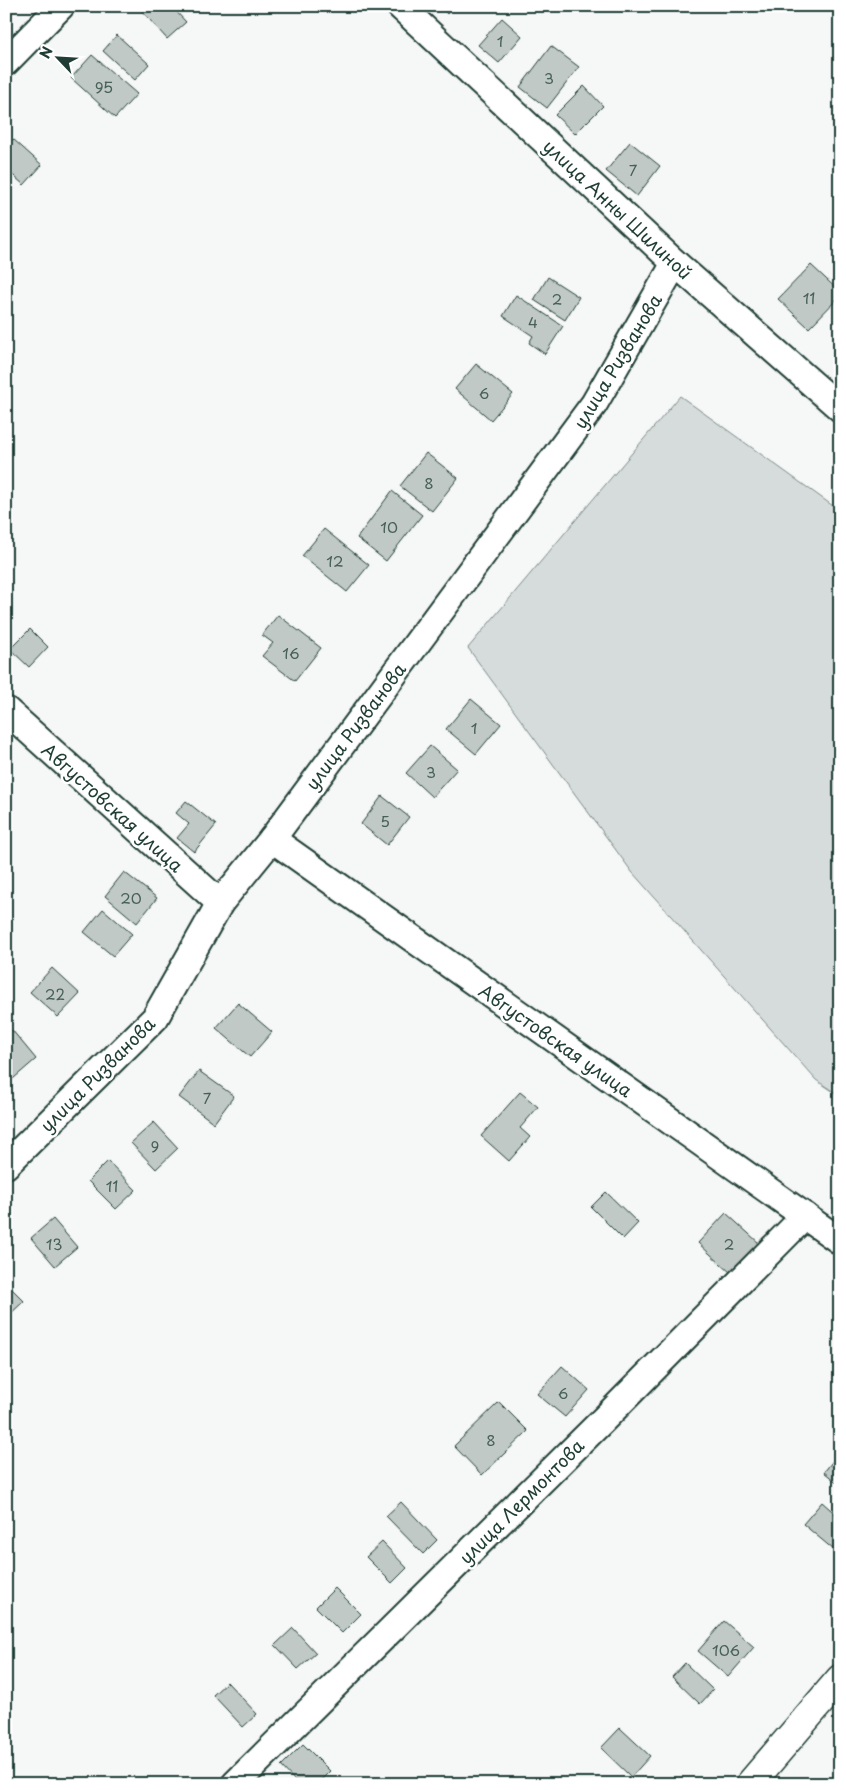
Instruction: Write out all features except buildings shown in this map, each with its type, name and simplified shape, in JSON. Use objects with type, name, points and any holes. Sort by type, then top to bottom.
[{"type":"street","points":[[6,62],[61,6]]},
{"type":"street","name":"улица Анны Шилиной","points":[[400,6],[675,263],[840,408]]},
{"type":"street","name":"улица Ризванова","points":[[6,1165],[155,1018],[220,903],[272,839],[594,404],[675,263]]},
{"type":"street","name":"Августовская улица","points":[[6,710],[220,903]]},
{"type":"street","name":"Августовская улица","points":[[272,839],[840,1241]]},
{"type":"street","name":"улица Лермонтова","points":[[235,1784],[603,1420],[805,1216]]},
{"type":"street","points":[[750,1784],[840,1679]]},
{"type":"shaded area","points":[[680,396],[840,511],[840,1096],[816,1080],[632,872],[468,648]]}]
